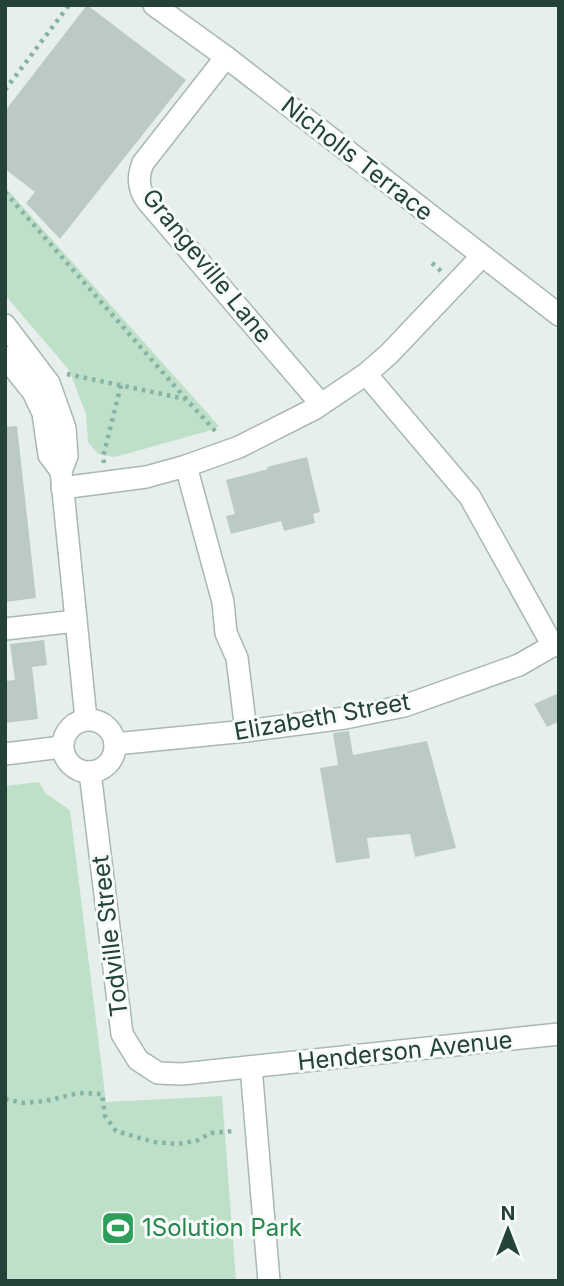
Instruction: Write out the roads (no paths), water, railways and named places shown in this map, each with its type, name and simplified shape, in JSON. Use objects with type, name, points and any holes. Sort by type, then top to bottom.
[{"type":"street","name":"Nicholls Terrace","points":[[154,5],[226,57],[559,315]]},
{"type":"street","name":"Grangeville Lane","points":[[226,57],[143,163],[139,172],[140,189],[143,196],[321,404]]},
{"type":"street","points":[[62,480],[107,482],[146,477],[186,466],[239,447],[314,409],[366,374],[390,354],[482,256]]},
{"type":"street","points":[[5,325],[50,383],[65,428],[67,456],[62,480],[86,719]]},
{"type":"street","points":[[5,357],[33,392],[43,413],[48,455],[62,480]]},
{"type":"street","points":[[366,374],[470,497],[556,644]]},
{"type":"street","points":[[186,466],[223,602],[226,633],[238,663],[246,732]]},
{"type":"street","points":[[5,629],[76,621]]},
{"type":"street","name":"Elizabeth Street","points":[[115,744],[246,732],[345,718],[404,706],[519,665],[556,644]]},
{"type":"street","points":[[86,719],[104,724],[115,744],[110,761],[90,772],[83,771],[66,760],[62,747],[67,730],[86,719]]},
{"type":"street","points":[[5,754],[62,747]]},
{"type":"street","name":"Todville Street","points":[[90,772],[122,1034],[138,1060],[159,1073],[182,1074],[251,1067]]},
{"type":"street","name":"Henderson Avenue","points":[[251,1067],[559,1034]]},
{"type":"street","points":[[251,1067],[269,1281]]},
{"type":"place","name":"1Solution Park","points":[[118,1228]]}]
